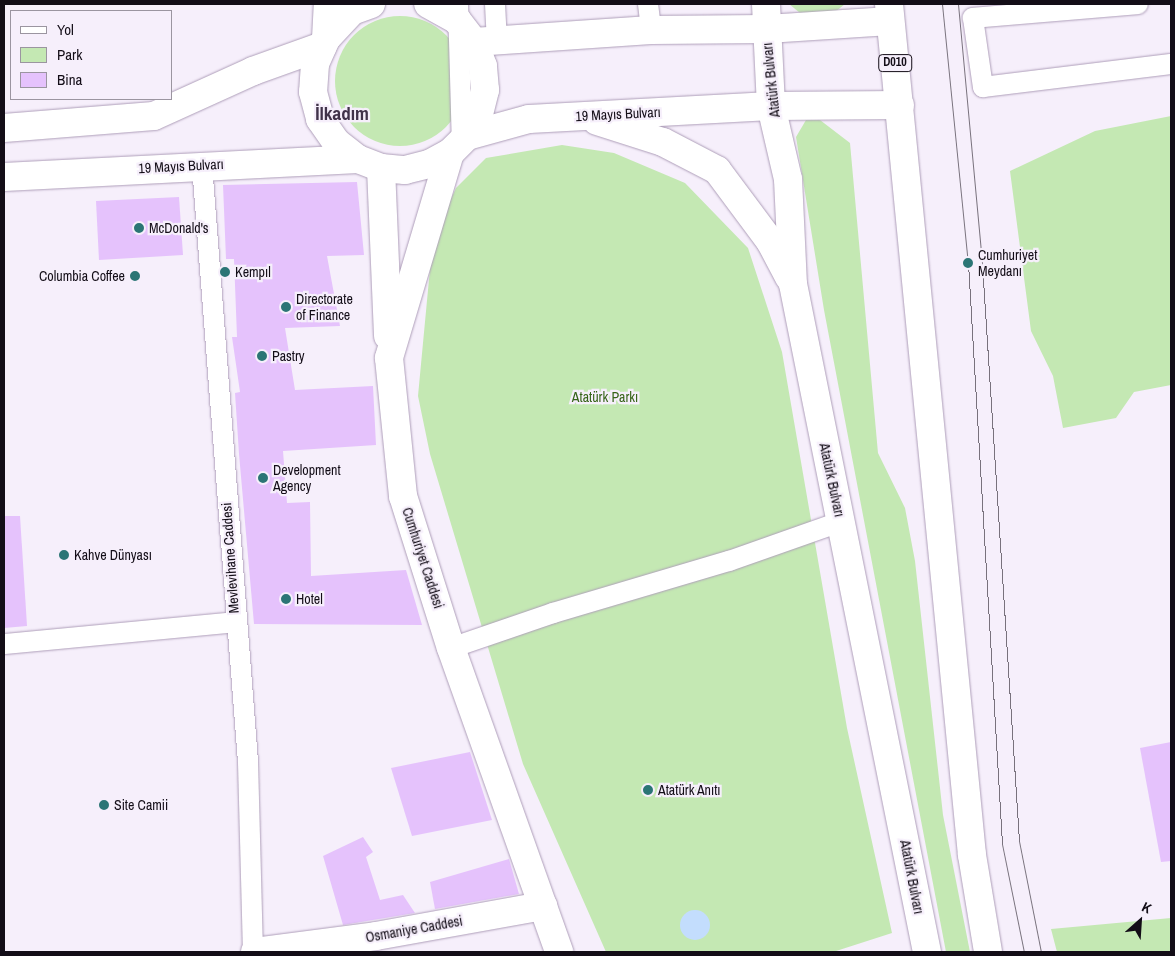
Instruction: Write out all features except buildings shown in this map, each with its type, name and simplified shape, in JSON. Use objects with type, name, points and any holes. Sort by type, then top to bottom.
[{"type":"main road","points":[[428,4],[472,27],[651,30],[766,17],[889,13]]},
{"type":"main road","points":[[351,6],[324,42],[315,64],[313,92],[320,119],[336,142],[369,163],[389,358]]},
{"type":"main road","name":"D010","points":[[889,13],[900,105]]},
{"type":"main road","name":"Atatürk Bulvarı","points":[[766,17],[771,106],[788,179],[793,284],[927,952]]},
{"type":"main road","name":"Cumhuriyet Caddesi","points":[[472,27],[483,66],[485,90],[479,114],[460,148],[389,358],[403,496],[451,648],[559,952]]},
{"type":"main road","points":[[4,128],[154,116],[253,71],[324,42]]},
{"type":"main road","points":[[900,105],[972,855],[988,952]]},
{"type":"main road","name":"19 Mayıs Bulvarı","points":[[4,177],[202,165],[369,163],[405,170],[429,164],[460,148],[530,119],[771,106],[900,105]]},
{"type":"main road","points":[[584,116],[663,142],[717,170],[770,241],[793,284]]},
{"type":"main road","name":"Osmaniye Caddesi","points":[[254,952],[376,936],[543,906]]},
{"type":"street","points":[[472,27],[495,4]]},
{"type":"street","points":[[648,4],[651,30]]},
{"type":"street","points":[[1138,4],[973,18],[983,87],[1171,64]]},
{"type":"street","name":"Mevlevihane Caddesi","points":[[202,165],[235,622],[248,762],[254,952]]},
{"type":"street","points":[[451,648],[553,613],[729,561],[840,522]]},
{"type":"street","points":[[4,644],[235,622]]},
{"type":"green space","points":[[789,4],[845,4],[835,12],[805,17]]},
{"type":"green space","points":[[400,16],[425,21],[446,35],[460,56],[465,81],[460,106],[446,127],[425,141],[400,146],[375,141],[354,127],[340,106],[335,81],[340,56],[354,35],[375,21]]},
{"type":"green space","points":[[1171,116],[1171,385],[1134,392],[1116,418],[1063,428],[1053,376],[1031,331],[1010,171],[1095,131]]},
{"type":"green space","points":[[806,120],[820,120],[850,143],[878,453],[905,508],[915,561],[943,815],[970,952],[946,952],[824,310],[796,137]]},
{"type":"green space","name":"Atatürk Parkı","points":[[562,145],[614,153],[685,183],[748,248],[782,352],[847,728],[892,933],[833,952],[606,952],[523,764],[430,454],[418,396],[433,237],[456,188],[486,158]]},
{"type":"green space","points":[[1171,918],[1171,952],[1057,952],[1051,929]]},
{"type":"water","points":[[695,910],[706,914],[710,925],[706,936],[695,940],[684,936],[680,925],[684,914]]},
{"type":"tram line","points":[[942,4],[968,263],[1002,844],[1024,952]]},
{"type":"tram line","points":[[958,4],[982,264],[1019,841],[1041,952]]},
{"type":"place","name":"McDonald's","points":[[139,228]]},
{"type":"place","name":"Cumhuriyet Meydanı","points":[[968,263]]},
{"type":"place","name":"Kempıl","points":[[225,272]]},
{"type":"place","name":"Columbia Coffee","points":[[135,276]]},
{"type":"place","name":"Directorate of Finance","points":[[286,307]]},
{"type":"place","name":"Pastry","points":[[262,356]]},
{"type":"place","name":"Development Agency","points":[[263,478]]},
{"type":"place","name":"Kahve Dünyası","points":[[64,555]]},
{"type":"place","name":"Hotel","points":[[286,599]]},
{"type":"place","name":"Atatürk Anıtı","points":[[648,790]]},
{"type":"place","name":"Site Camii","points":[[104,805]]},
{"type":"district","name":"İlkadım","points":[[342,114]]}]
